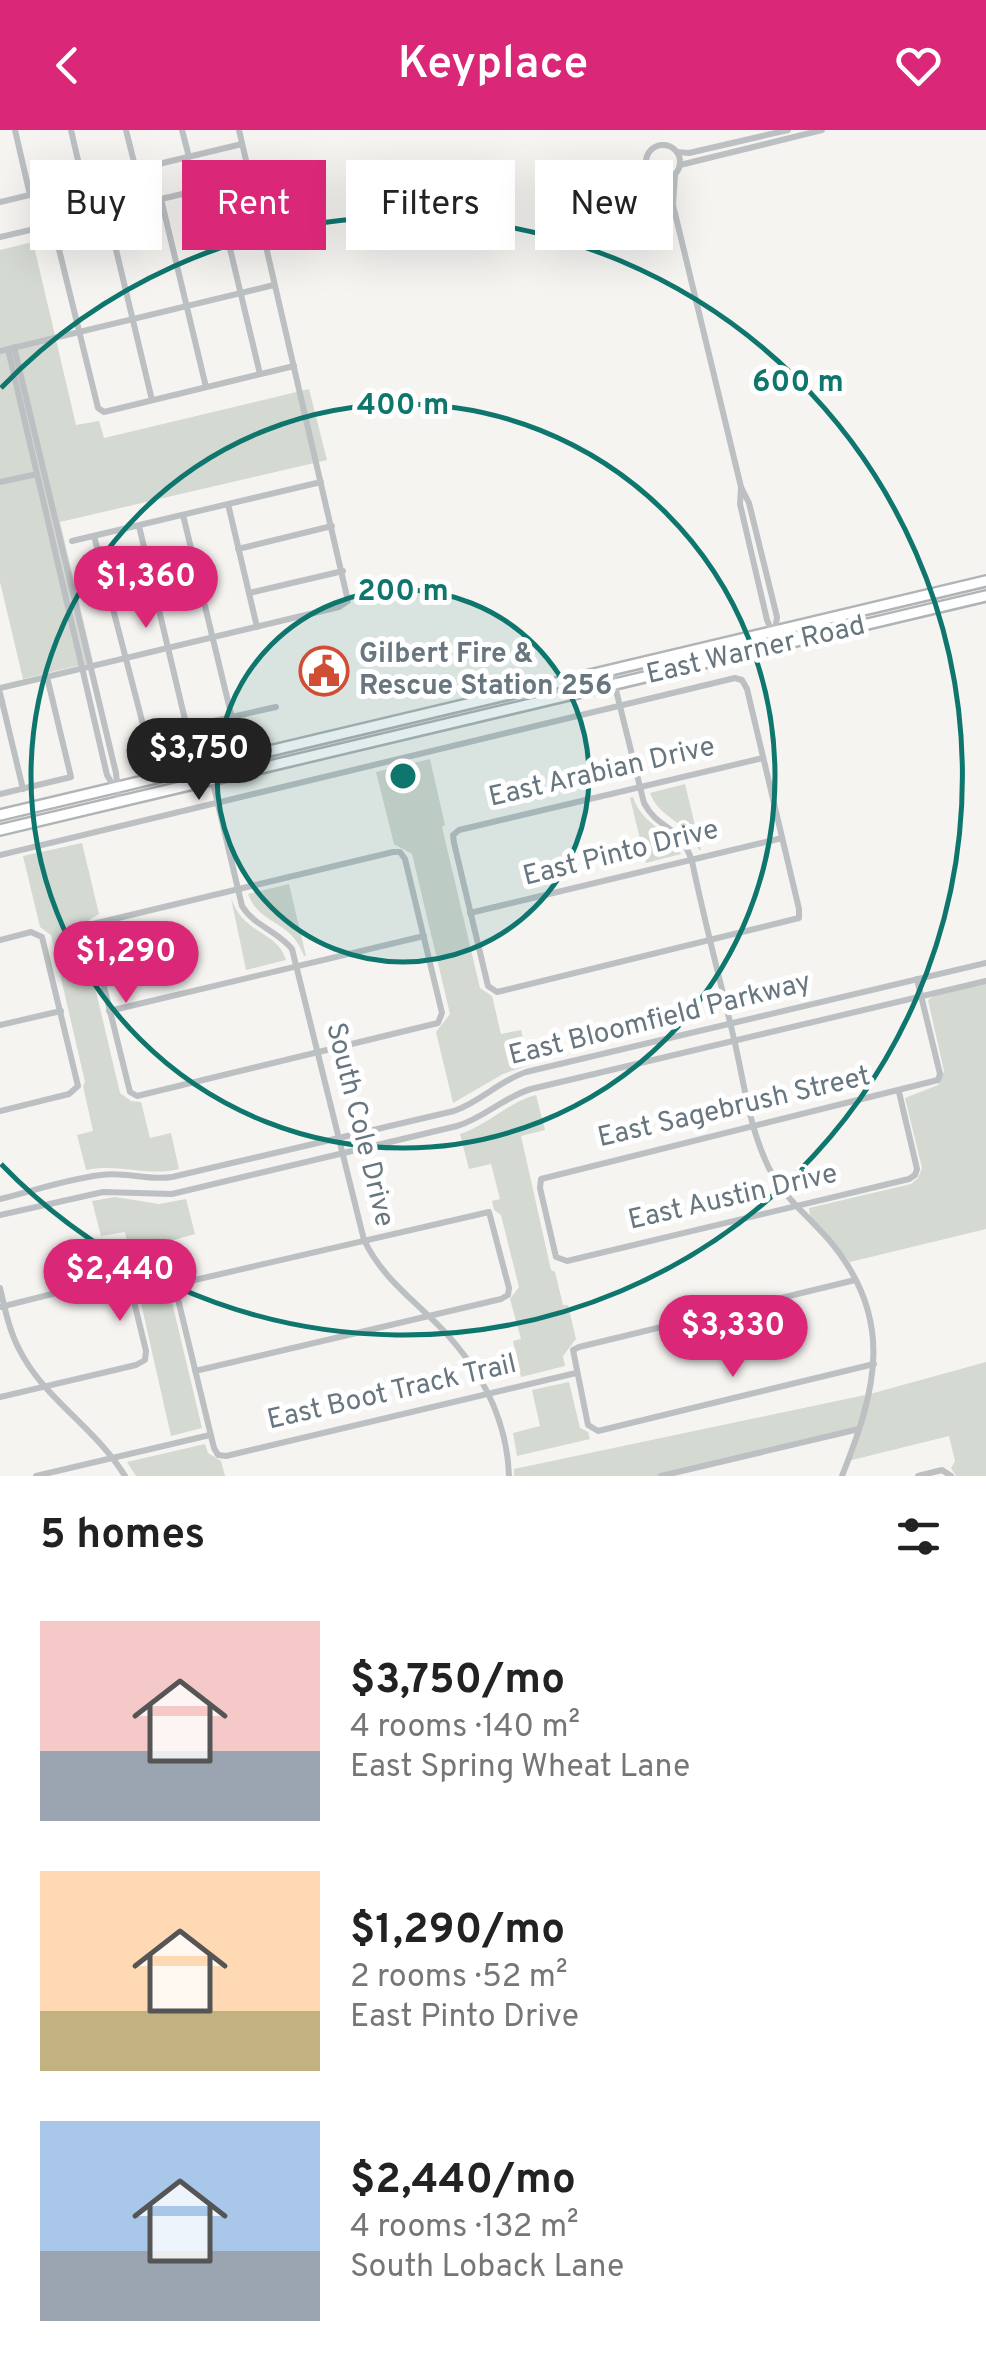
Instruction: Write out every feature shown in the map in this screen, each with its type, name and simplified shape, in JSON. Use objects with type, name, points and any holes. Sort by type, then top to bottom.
[{"type":"main road","name":"East Warner Road","points":[[0,815],[986,582]]},
{"type":"main road","points":[[924,596],[928,609]]},
{"type":"main road","name":"East Warner Road","points":[[0,830],[986,596]]},
{"type":"main road","points":[[385,723],[389,738]]},
{"type":"street","points":[[0,202],[30,194],[15,130]]},
{"type":"street","points":[[70,130],[78,160]]},
{"type":"street","points":[[126,130],[134,160]]},
{"type":"street","points":[[182,130],[188,157]]},
{"type":"street","points":[[239,130],[246,160]]},
{"type":"street","points":[[648,160],[651,150],[662,145],[689,153],[788,130]]},
{"type":"street","points":[[680,165],[822,130]]},
{"type":"street","points":[[162,164],[242,144]]},
{"type":"street","points":[[677,152],[680,165],[675,175],[673,205],[776,616],[774,632],[778,646]]},
{"type":"street","points":[[162,203],[206,387]]},
{"type":"street","points":[[0,238],[30,231]]},
{"type":"street","points":[[60,250],[98,408],[104,412],[294,366]]},
{"type":"street","points":[[116,250],[152,400]]},
{"type":"street","points":[[230,250],[260,374]]},
{"type":"street","points":[[24,789],[0,690],[339,607],[348,601],[266,250]]},
{"type":"street","points":[[118,802],[116,774],[7,349],[274,285]]},
{"type":"street","points":[[0,482],[40,473]]},
{"type":"street","points":[[72,542],[322,482]]},
{"type":"street","points":[[228,504],[257,627]]},
{"type":"street","points":[[183,515],[232,718]]},
{"type":"street","points":[[139,526],[187,728]]},
{"type":"street","points":[[238,549],[332,526]]},
{"type":"street","points":[[94,536],[146,736],[276,707]]},
{"type":"street","points":[[249,593],[343,571]]},
{"type":"street","points":[[611,670],[649,813],[685,841],[692,861],[764,1158],[794,1207],[826,1237],[856,1280],[870,1324],[874,1364],[870,1398],[842,1476]]},
{"type":"street","points":[[0,794],[71,777],[48,676]]},
{"type":"street","points":[[0,855],[735,678],[742,680],[748,689],[799,918],[492,991],[470,913]]},
{"type":"street","name":"East Arabian Drive","points":[[470,913],[453,836],[459,830],[763,758]]},
{"type":"street","name":"South Cole Drive","points":[[209,766],[238,890],[248,915],[283,938],[292,949],[364,1240],[382,1271],[478,1373],[504,1436],[509,1476]]},
{"type":"street","name":"East Pinto Drive","points":[[470,913],[782,838]]},
{"type":"street","points":[[400,852],[424,936],[442,1013],[440,1020],[137,1096],[132,1094],[109,1011],[92,927],[97,922],[238,890],[400,852]]},
{"type":"street","points":[[0,940],[31,932],[39,934],[77,1089],[0,1110]]},
{"type":"street","points":[[109,1011],[424,936]]},
{"type":"street","name":"East Bloomfield Parkway","points":[[0,1199],[98,1175],[118,1173],[160,1179],[338,1138],[465,1107],[509,1078],[526,1072],[986,963]]},
{"type":"street","points":[[917,980],[921,996]]},
{"type":"street","name":"East Bloomfield Parkway","points":[[0,1215],[104,1192],[172,1194],[468,1123],[530,1089],[986,981]]},
{"type":"street","name":"East Sagebrush Street","points":[[560,1260],[540,1188],[541,1178],[938,1080],[940,1074],[921,996]]},
{"type":"street","points":[[0,1025],[60,1011]]},
{"type":"street","name":"East Austin Drive","points":[[560,1260],[915,1176],[917,1169],[899,1092]]},
{"type":"street","points":[[36,1476],[210,1434],[195,1371],[178,1287],[186,1282],[489,1212],[508,1295],[195,1371]]},
{"type":"street","points":[[0,1397],[145,1360],[130,1285],[124,1279],[2,1306]]},
{"type":"street","points":[[856,1280],[572,1350],[576,1373],[592,1429],[598,1431],[874,1364]]},
{"type":"street","points":[[0,1288],[2,1306],[20,1350],[44,1386],[86,1426],[125,1476]]},
{"type":"street","name":"East Boot Track Trail","points":[[210,1434],[218,1455],[226,1456],[576,1373]]},
{"type":"street","points":[[661,1476],[860,1428]]},
{"type":"street","points":[[918,1476],[942,1470],[950,1474]]},
{"type":"shaded area","points":[[30,243],[30,250],[35,250],[76,425],[99,421],[104,438],[309,389],[327,460],[60,522],[93,662],[23,679],[0,582],[0,250]]},
{"type":"shaded area","points":[[430,759],[480,988],[492,996],[501,1034],[521,1030],[529,1065],[503,1074],[453,1103],[436,1032],[450,1014],[412,854],[394,844],[376,772]]},
{"type":"shaded area","points":[[685,784],[701,850],[660,809],[650,793]]},
{"type":"shaded area","points":[[630,798],[643,815],[671,838],[681,854],[646,863]]},
{"type":"shaded area","points":[[82,843],[99,914],[89,920],[82,932],[120,1093],[131,1101],[141,1102],[150,1138],[171,1133],[179,1169],[86,1170],[77,1135],[93,1131],[85,1082],[51,935],[40,927],[23,856]]},
{"type":"shaded area","points":[[289,884],[306,956],[291,935],[260,912],[248,894]]},
{"type":"shaded area","points":[[231,898],[244,919],[275,943],[286,960],[246,970]]},
{"type":"shaded area","points":[[986,983],[986,1229],[850,1262],[810,1216],[809,1208],[911,1184],[918,1178],[922,1168],[905,1098],[938,1085],[944,1071],[928,1000]]},
{"type":"shaded area","points":[[536,1095],[545,1130],[521,1136],[551,1270],[555,1272],[563,1305],[568,1305],[576,1339],[563,1356],[565,1366],[521,1377],[513,1341],[521,1339],[510,1299],[519,1287],[501,1215],[494,1210],[492,1201],[500,1199],[491,1164],[469,1169],[460,1134]]},
{"type":"shaded area","points":[[115,1197],[159,1204],[186,1199],[195,1234],[174,1240],[183,1277],[170,1294],[202,1428],[171,1436],[125,1232],[101,1236],[92,1201]]},
{"type":"shaded area","points":[[986,1362],[986,1476],[956,1476],[951,1468],[955,1461],[949,1436],[848,1461],[860,1429],[661,1476],[514,1476],[514,1469],[870,1394]]},
{"type":"shaded area","points":[[569,1382],[580,1428],[588,1432],[590,1439],[517,1456],[513,1433],[540,1426],[532,1390]]},
{"type":"shaded area","points":[[205,1444],[208,1453],[221,1461],[225,1476],[136,1476],[127,1462]]},
{"type":"place","name":"Gilbert Fire & Rescue Station 256","points":[[324,671]]}]
